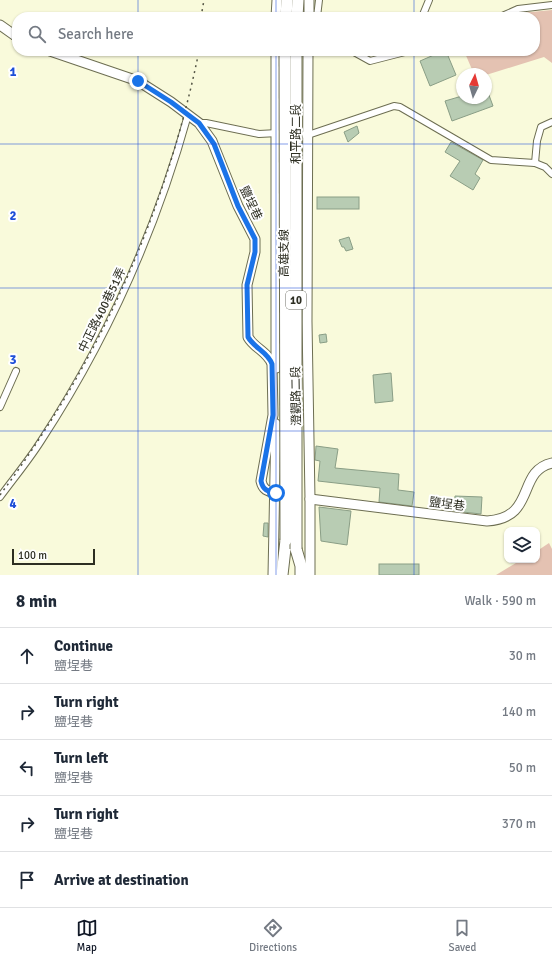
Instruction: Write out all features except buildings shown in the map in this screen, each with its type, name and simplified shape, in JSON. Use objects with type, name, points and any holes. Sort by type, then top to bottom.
[{"type":"highway","points":[[286,12],[287,0]]},
{"type":"highway","points":[[297,12],[298,0]]},
{"type":"highway","name":"高雄支線","points":[[284,575],[286,540],[285,56]]},
{"type":"highway","name":"高雄支線","points":[[295,575],[296,56]]},
{"type":"highway","points":[[296,549],[301,566],[301,575]]},
{"type":"street","points":[[276,12],[277,0]]},
{"type":"street","points":[[309,12],[310,0]]},
{"type":"street","points":[[317,12],[318,0]]},
{"type":"street","points":[[424,12],[429,0]]},
{"type":"street","points":[[511,12],[518,9],[552,5]]},
{"type":"street","points":[[0,25],[12,33]]},
{"type":"street","name":"鹽埕巷","points":[[65,56],[138,81],[199,123],[214,144],[238,206],[255,239],[255,252],[247,285],[248,337],[250,341],[270,358],[272,364],[273,415],[261,481],[262,486],[266,491],[276,493]]},
{"type":"street","name":"和平路二段","points":[[276,56],[276,215]]},
{"type":"street","name":"和平路二段","points":[[308,56],[308,216]]},
{"type":"street","points":[[361,56],[370,61],[388,56]]},
{"type":"street","points":[[199,123],[206,123],[259,134],[275,133],[308,136],[394,106],[400,107],[491,160],[535,163],[545,167],[552,174]]},
{"type":"street","name":"中正路400巷51弄","points":[[0,497],[41,441],[106,330],[133,272],[158,209],[188,115]]},
{"type":"street","points":[[535,163],[539,134],[542,127],[552,122]]},
{"type":"street","name":"澄觀路二段","points":[[273,575],[276,493],[276,215]]},
{"type":"street","name":"澄觀路二段","points":[[308,216],[307,322],[310,575]]},
{"type":"street","points":[[0,408],[16,371]]},
{"type":"street","name":"鹽埕巷","points":[[310,499],[480,520],[500,520],[509,517],[518,506],[535,472],[541,466],[552,463]]},
{"type":"shaded area","points":[[552,10],[552,63],[544,57],[492,73],[492,68],[471,68],[466,56],[540,56],[540,12],[531,12]]},
{"type":"shaded area","points":[[549,543],[552,549],[552,575],[496,575],[516,563],[540,563],[540,549]]},
{"type":"railway","points":[[202,12],[204,0]]},
{"type":"railway","points":[[0,495],[36,444],[68,392],[98,339],[124,284],[148,228],[168,170],[185,111],[198,56]]},
{"type":"route","points":[[138,81],[171,102],[199,123],[214,144],[238,206],[255,239],[255,252],[247,285],[248,337],[250,341],[270,358],[272,364],[273,415],[261,481],[262,486],[266,491],[276,493]]}]
